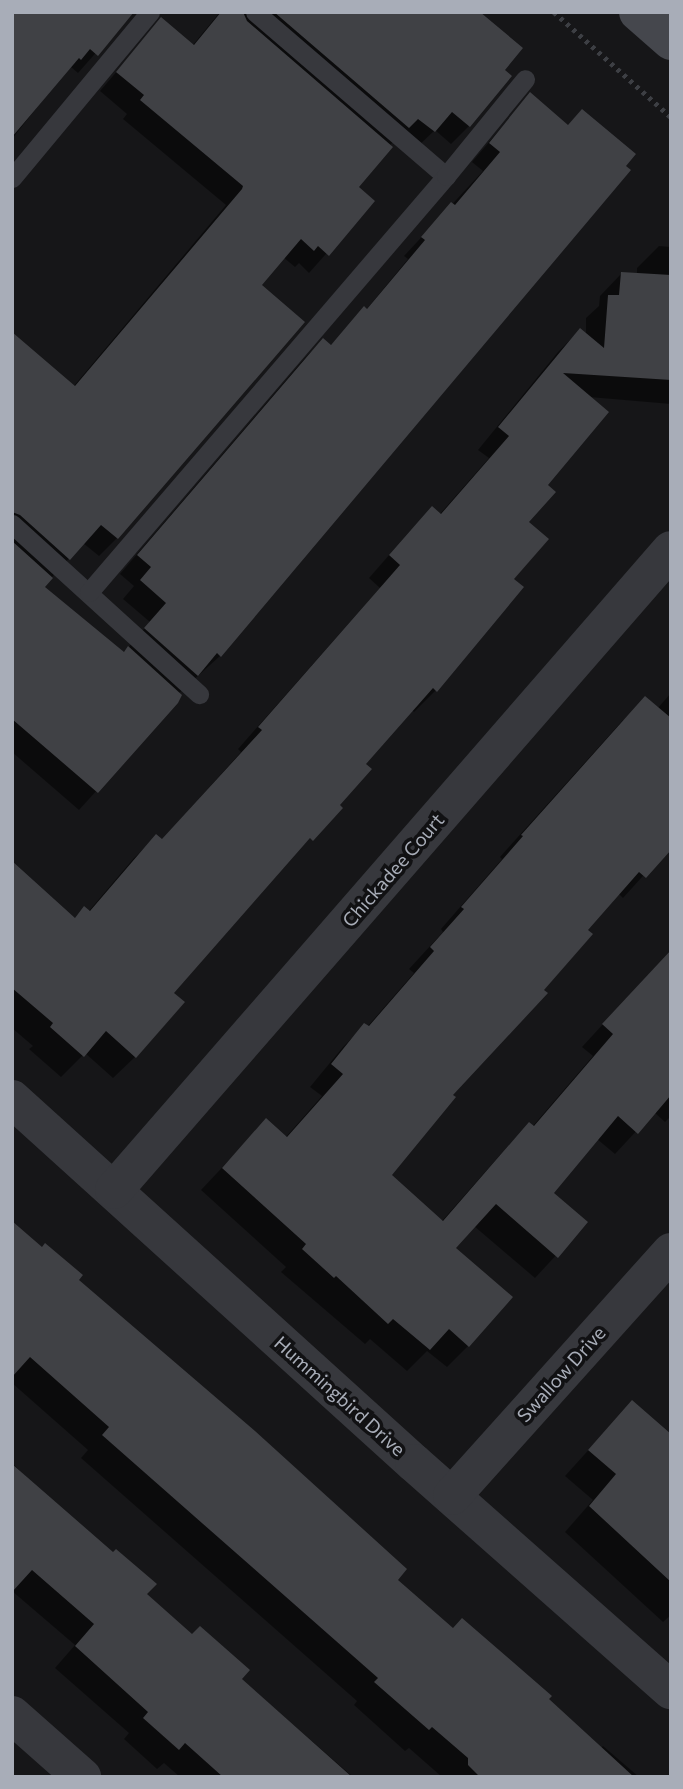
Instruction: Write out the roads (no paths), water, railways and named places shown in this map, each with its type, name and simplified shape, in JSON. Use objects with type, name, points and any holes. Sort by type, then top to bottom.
[{"type":"main road","points":[[638,12],[671,41]]},
{"type":"street","name":"Chickadee Court","points":[[114,1190],[671,550]]},
{"type":"street","name":"Hummingbird Drive","points":[[12,1099],[671,1690]]},
{"type":"street","name":"Swallow Drive","points":[[452,1496],[671,1252]]},
{"type":"street","points":[[12,1715],[82,1777]]},
{"type":"lane","points":[[12,178],[150,12]]},
{"type":"lane","points":[[255,12],[446,176]]},
{"type":"lane","points":[[89,592],[446,176],[525,79]]},
{"type":"lane","points":[[12,524],[199,694]]}]
